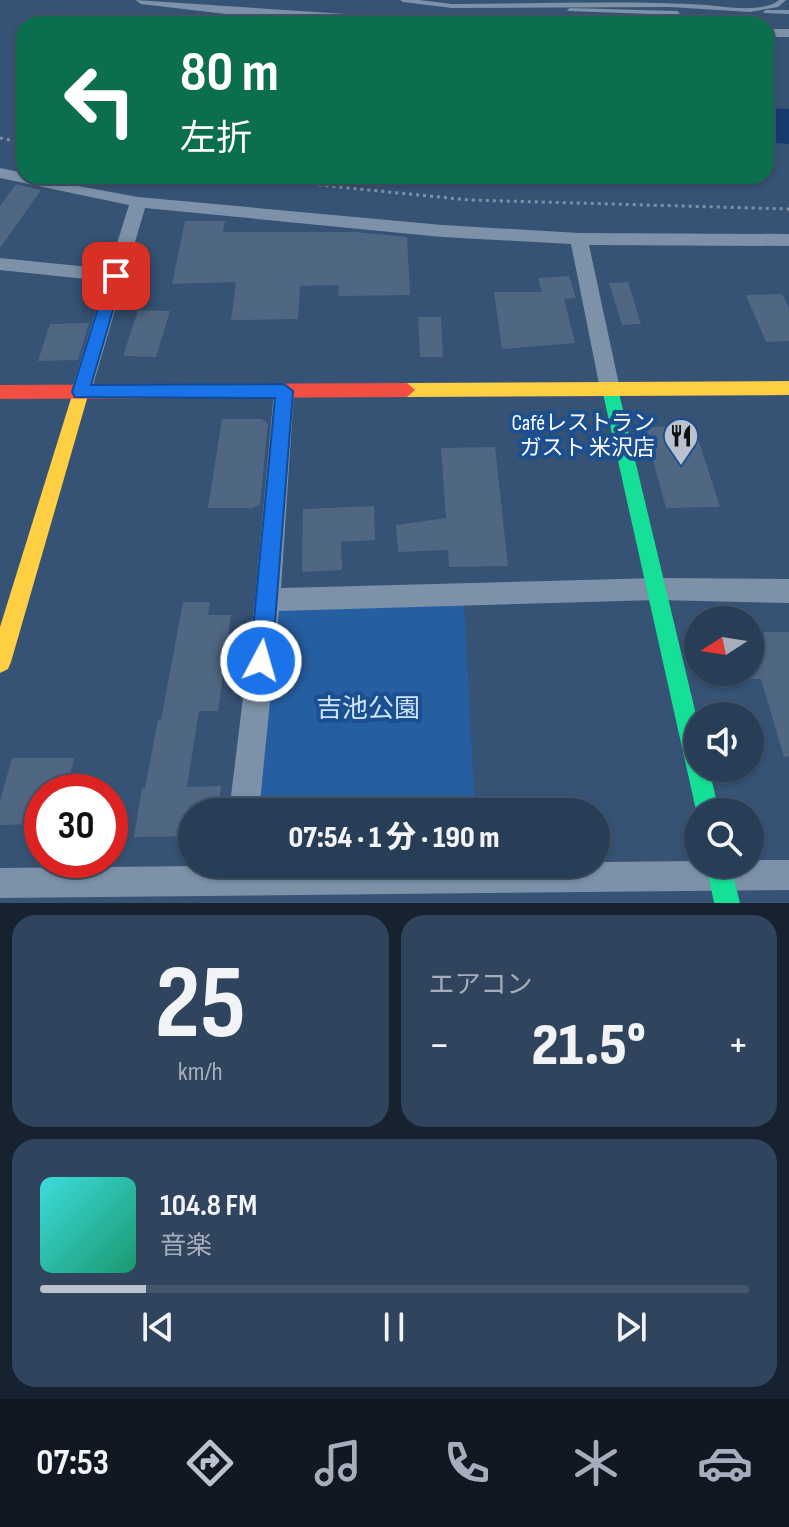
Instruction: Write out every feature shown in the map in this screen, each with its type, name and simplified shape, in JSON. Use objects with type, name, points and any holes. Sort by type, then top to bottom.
[{"type":"street","points":[[141,0],[288,16]]},
{"type":"street","points":[[52,184],[138,202],[427,230],[579,239],[789,240]]},
{"type":"street","points":[[0,662],[138,202]]},
{"type":"street","points":[[579,239],[610,389],[704,798]]},
{"type":"street","points":[[0,264],[116,276]]},
{"type":"street","points":[[0,392],[789,388]]},
{"type":"street","points":[[246,798],[268,600],[284,391]]},
{"type":"street","points":[[268,600],[657,589],[789,591]]},
{"type":"street","points":[[0,883],[178,875]]},
{"type":"street","points":[[561,878],[722,881],[789,875]]},
{"type":"lane","points":[[403,0],[452,6],[538,4],[789,12]]},
{"type":"lane","points":[[412,0],[453,4],[536,0],[668,3],[707,9]]},
{"type":"lane","points":[[445,0],[462,0]]},
{"type":"lane","points":[[688,0],[754,11],[776,6],[783,0]]},
{"type":"lane","points":[[698,0],[747,5],[762,5],[775,0]]},
{"type":"lane","points":[[538,4],[576,11],[622,14],[782,9],[789,2]]},
{"type":"path","points":[[308,184],[469,200],[789,209]]},
{"type":"green space","name":"吉池公園","points":[[464,602],[474,798],[257,798],[276,605]]},
{"type":"shaded area","points":[[774,108],[789,109],[789,144],[774,143]]},
{"type":"building","points":[[16,184],[41,190],[0,248],[0,206]]},
{"type":"building","points":[[185,221],[225,221],[223,232],[356,232],[407,237],[410,295],[338,296],[339,285],[300,286],[298,319],[231,320],[236,282],[172,284]]},
{"type":"building","points":[[569,276],[576,298],[564,299],[575,343],[502,349],[494,292],[542,292],[538,278]]},
{"type":"building","points":[[628,282],[641,324],[622,325],[609,283]]},
{"type":"building","points":[[782,294],[789,308],[789,341],[766,342],[746,295]]},
{"type":"building","points":[[138,310],[170,311],[156,357],[123,356]]},
{"type":"building","points":[[418,317],[441,317],[443,357],[420,357]]},
{"type":"building","points":[[89,323],[78,360],[38,361],[50,324]]},
{"type":"building","points":[[222,419],[262,419],[268,424],[260,504],[253,508],[208,508]]},
{"type":"building","name":"Caféレストラン ガスト 米沢店","points":[[694,426],[720,507],[666,508],[644,427]]},
{"type":"building","points":[[495,447],[508,566],[449,567],[448,550],[398,552],[396,525],[446,518],[441,448]]},
{"type":"building","points":[[374,506],[375,540],[341,542],[342,570],[302,572],[303,509]]},
{"type":"building","points":[[183,602],[210,602],[208,615],[231,615],[218,711],[199,711],[187,787],[221,786],[220,798],[178,798],[178,836],[134,837],[142,788],[145,788],[158,720],[161,720]]},
{"type":"building","points":[[764,632],[789,632],[789,756],[784,757],[763,686]]},
{"type":"building","points":[[12,758],[74,758],[70,774],[24,774],[24,824],[0,825],[0,801]]},
{"type":"traffic: fast","points":[[610,389],[704,798]]},
{"type":"traffic: fast","points":[[721,878],[727,903]]},
{"type":"traffic: slow","points":[[407,390],[789,388]]},
{"type":"traffic: slow","points":[[0,662],[81,392]]},
{"type":"traffic: jam","points":[[0,392],[407,390]]},
{"type":"place","name":"Caféレストラン ガスト 米沢店","points":[[681,467]]},
{"type":"route","points":[[116,276],[81,392],[284,391],[261,661]]}]
